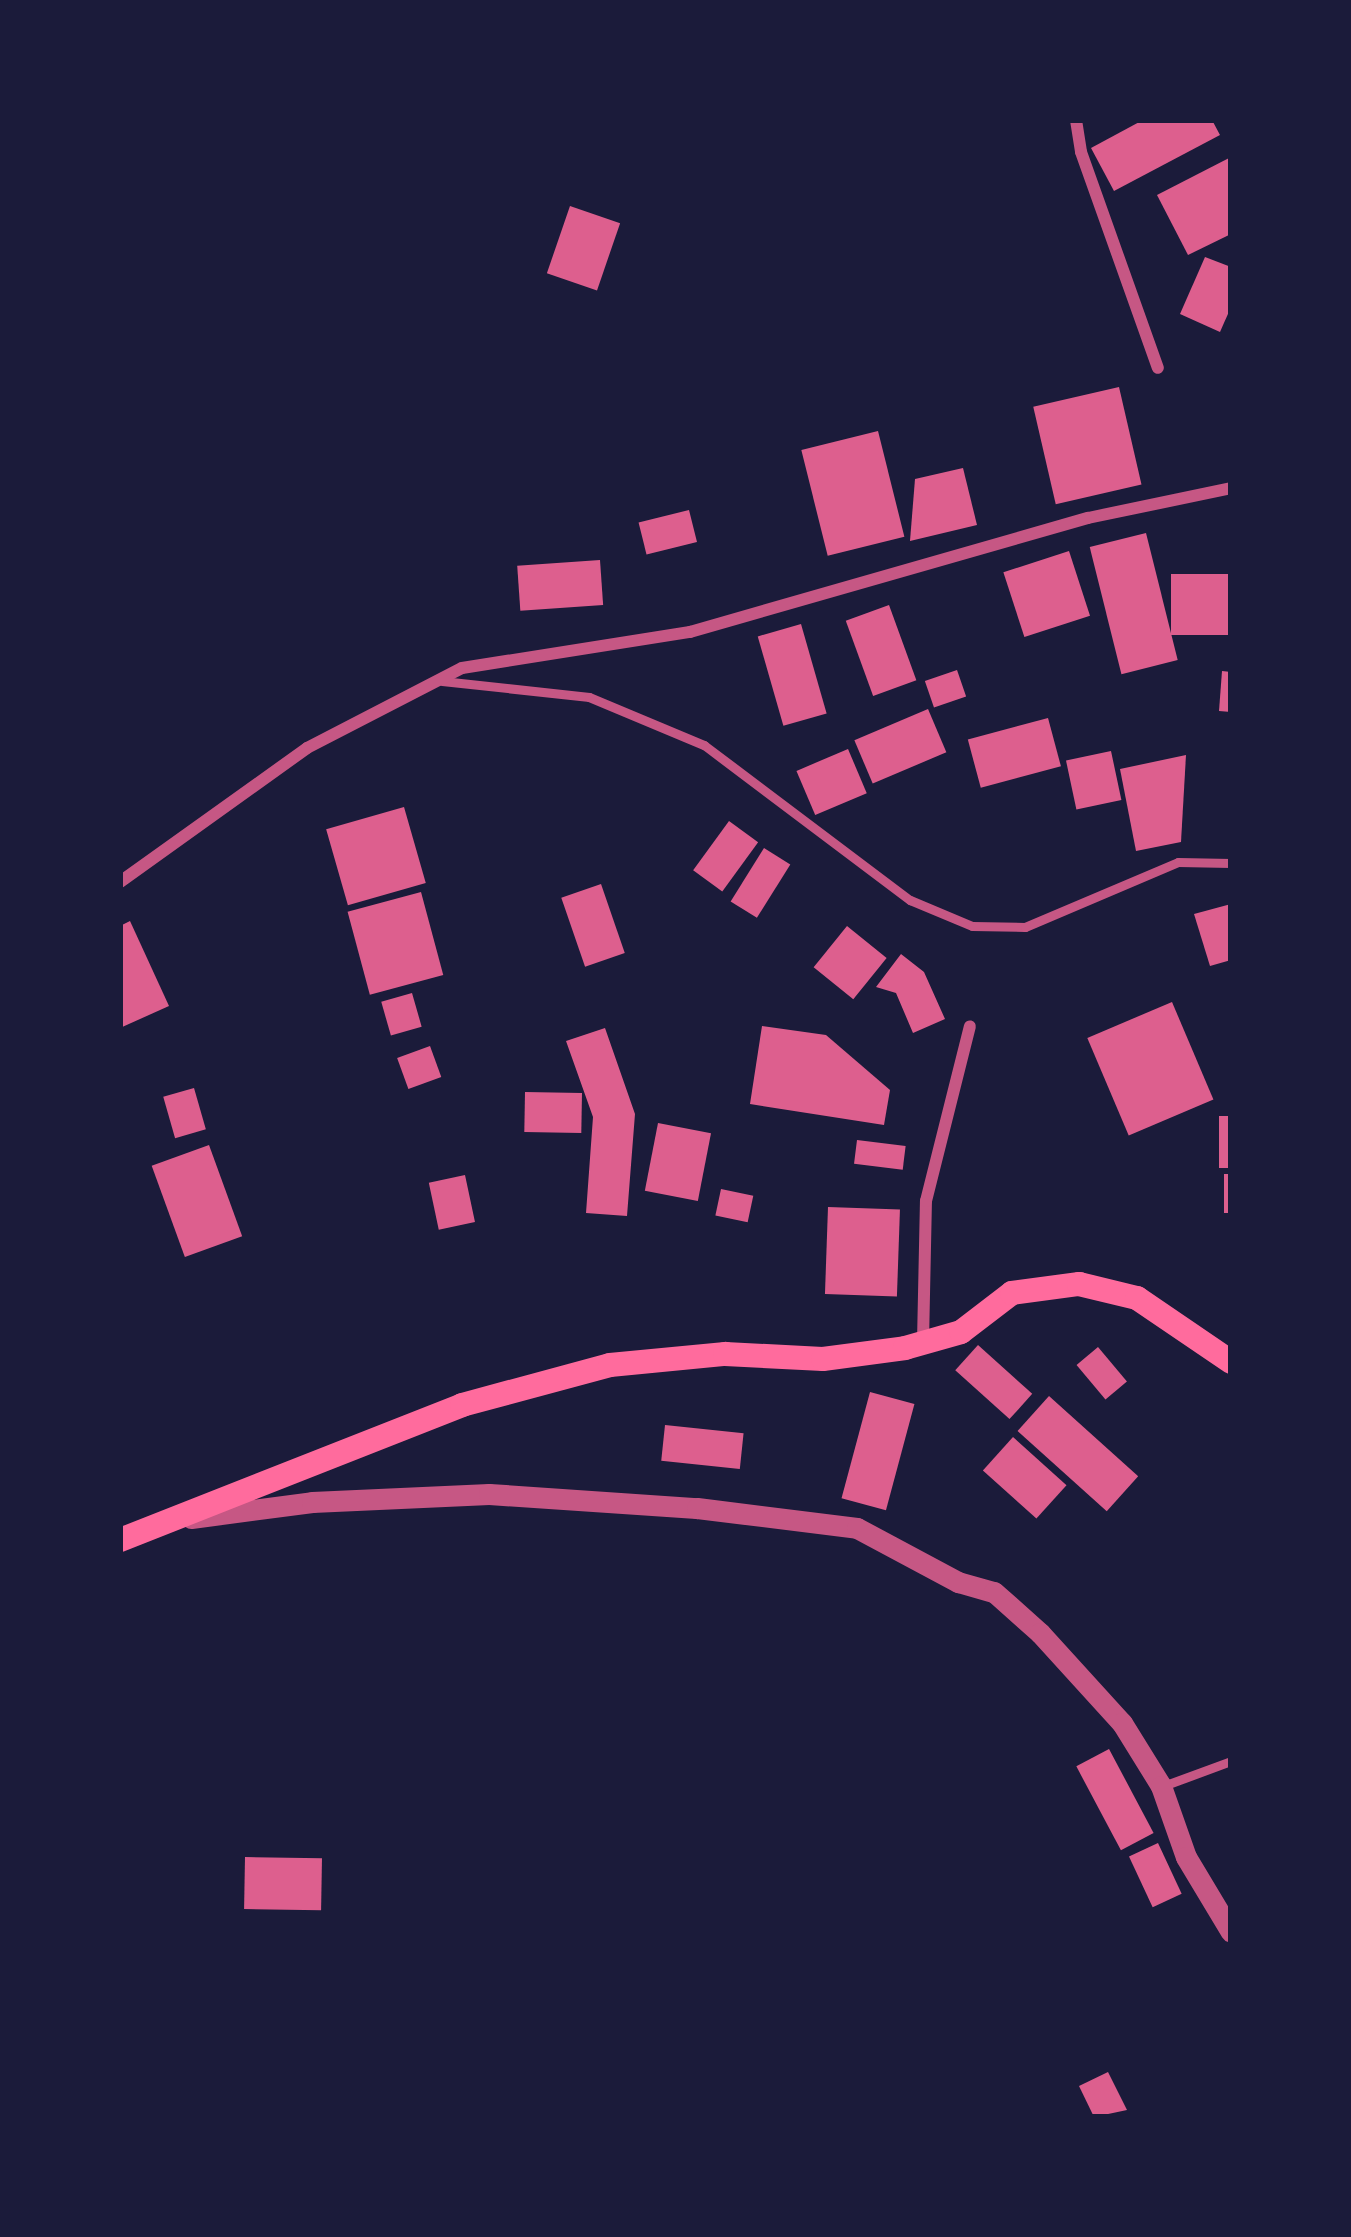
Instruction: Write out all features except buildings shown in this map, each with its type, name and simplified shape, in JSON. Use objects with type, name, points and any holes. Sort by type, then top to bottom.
[{"type":"main road","points":[[120,1540],[153,1522],[462,1405],[610,1365],[725,1354],[823,1359],[923,1343],[961,1332],[1012,1293],[1078,1284],[1137,1298],[1231,1362]]},
{"type":"street","points":[[1076,120],[1081,152],[1158,368]]},
{"type":"street","points":[[120,882],[307,748],[462,668],[690,632],[1088,518],[1231,488]]},
{"type":"street","points":[[923,1343],[926,1201],[970,1026]]},
{"type":"street","points":[[153,1522],[312,1502],[489,1494],[697,1508],[857,1528],[958,1582],[994,1592],[1040,1633],[1123,1724],[1161,1786],[1186,1856],[1231,1932]]},
{"type":"lane","points":[[436,680],[589,697],[704,745],[910,901],[972,926],[1024,927],[1178,862],[1231,863]]},
{"type":"lane","points":[[1161,1786],[1231,1761]]}]
